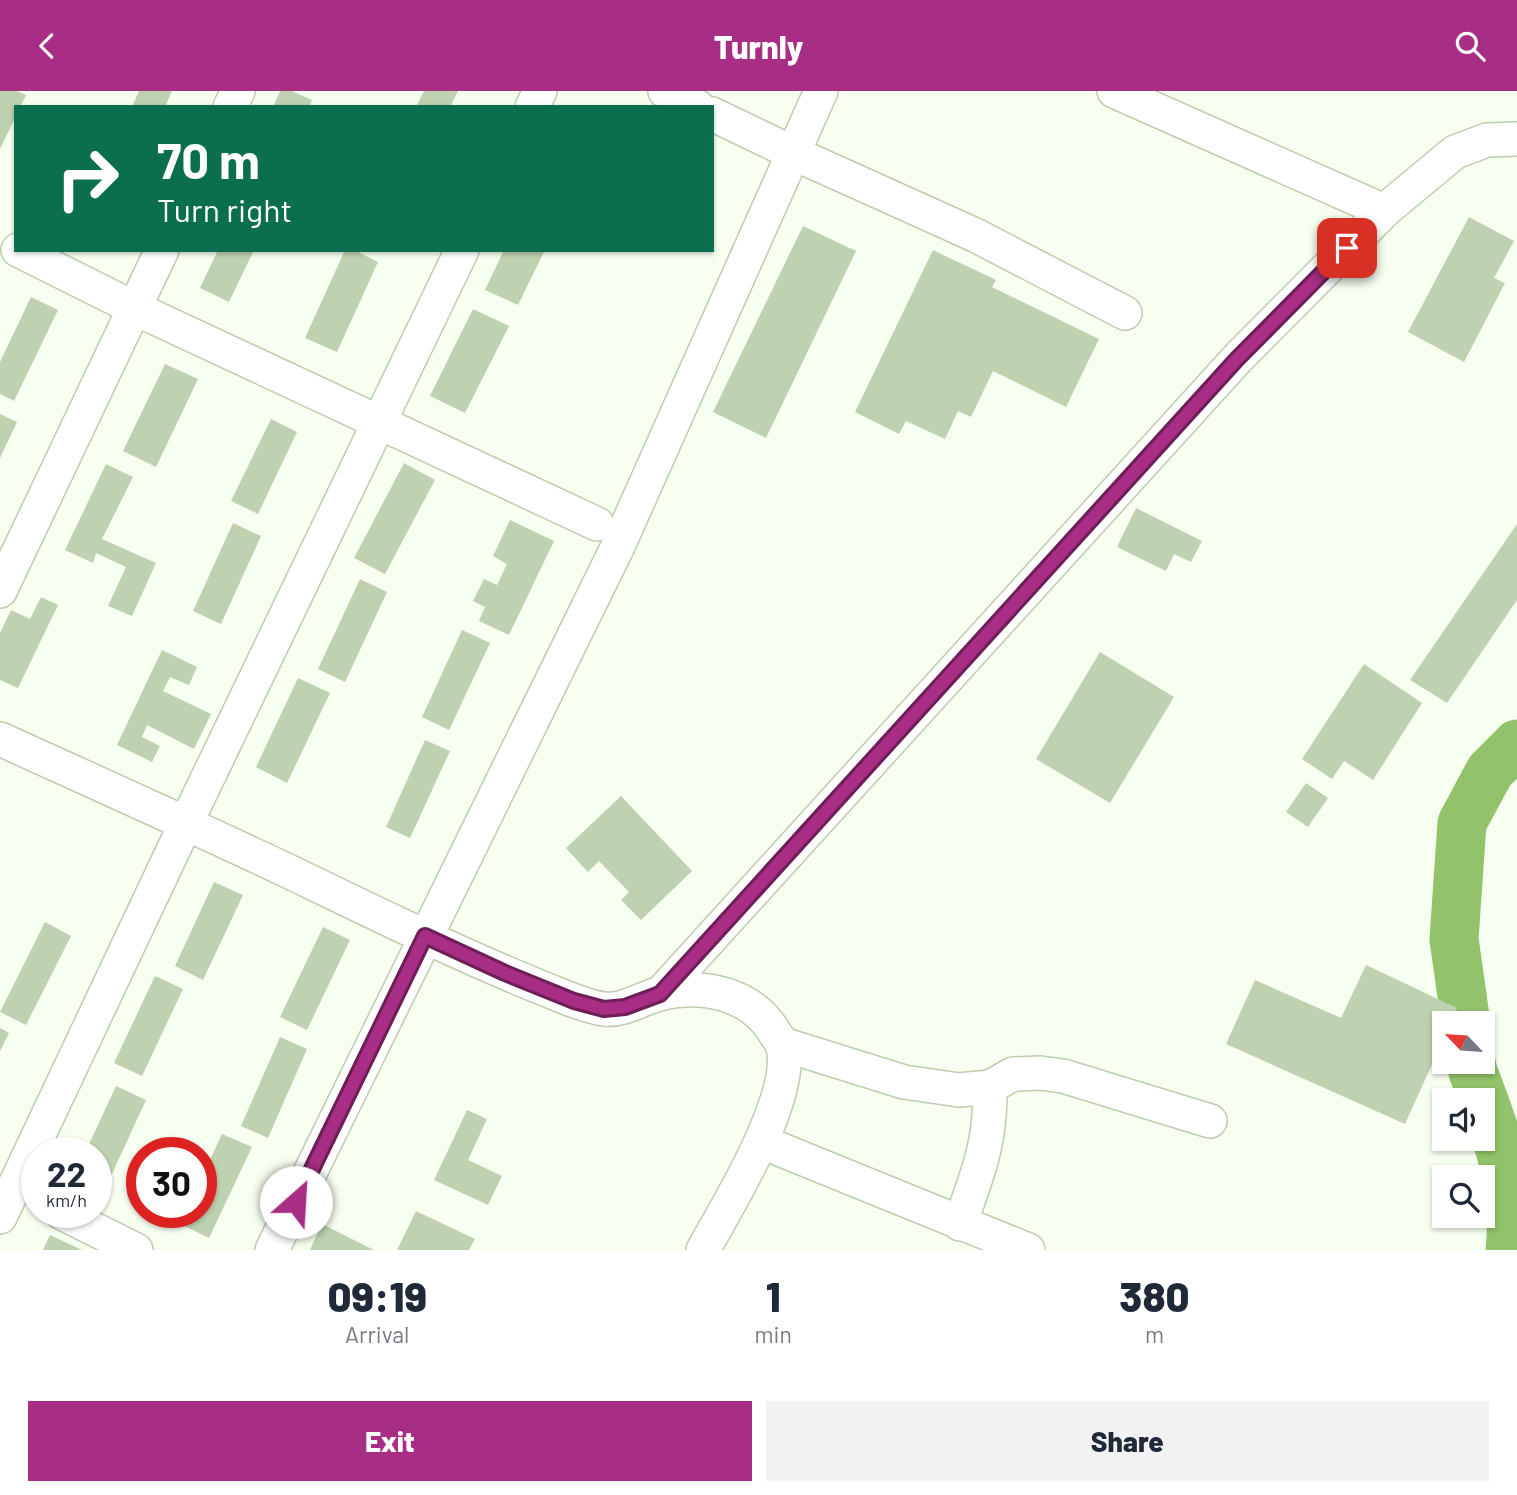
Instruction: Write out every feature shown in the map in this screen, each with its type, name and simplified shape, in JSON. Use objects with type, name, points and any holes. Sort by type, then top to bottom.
[{"type":"street","points":[[665,91],[694,105]]},
{"type":"street","points":[[272,1250],[618,546],[821,91]]},
{"type":"street","points":[[1114,91],[1384,211]]},
{"type":"street","points":[[714,115],[975,235],[1125,313]]},
{"type":"street","points":[[660,994],[1237,359],[1384,211],[1455,152],[1487,140],[1517,139]]},
{"type":"street","points":[[21,252],[134,308],[597,524]]},
{"type":"street","points":[[0,591],[161,252]]},
{"type":"street","points":[[13,1197],[186,823],[461,252]]},
{"type":"street","points":[[0,739],[505,973],[574,1001],[604,1009],[625,1007],[660,994],[688,990],[730,995],[763,1016],[782,1044],[784,1072],[762,1142],[703,1250]]},
{"type":"street","points":[[782,1044],[905,1083],[959,1090],[990,1087],[1013,1075],[1040,1073],[1063,1076],[1210,1121]]},
{"type":"street","points":[[960,1224],[986,1152],[991,1117],[990,1087]]},
{"type":"street","points":[[762,1142],[1028,1250]]},
{"type":"street","points":[[92,1228],[136,1250]]},
{"type":"building","points":[[0,91],[17,91],[26,95],[21,105],[14,105],[14,120],[0,149]]},
{"type":"building","points":[[139,91],[172,91],[166,105],[133,105]]},
{"type":"building","points":[[280,91],[292,91],[312,100],[310,105],[274,105]]},
{"type":"building","points":[[424,91],[458,91],[451,105],[417,105]]},
{"type":"building","points":[[1469,217],[1514,241],[1494,278],[1505,283],[1464,362],[1408,332]]},
{"type":"building","points":[[803,226],[856,251],[766,438],[713,412]]},
{"type":"building","points":[[933,250],[996,280],[992,287],[1099,339],[1066,407],[993,371],[971,417],[958,411],[945,439],[906,421],[899,434],[855,412]]},
{"type":"building","points":[[217,252],[253,252],[229,302],[200,288]]},
{"type":"building","points":[[344,252],[358,252],[378,262],[337,352],[305,338]]},
{"type":"building","points":[[503,252],[544,252],[518,305],[485,290]]},
{"type":"building","points":[[31,297],[58,310],[14,401],[0,394],[0,362]]},
{"type":"building","points":[[473,309],[509,326],[465,413],[430,396]]},
{"type":"building","points":[[165,364],[198,379],[156,467],[123,451]]},
{"type":"building","points":[[0,414],[17,422],[0,458]]},
{"type":"building","points":[[271,419],[297,432],[258,514],[231,501]]},
{"type":"building","points":[[404,463],[435,480],[385,574],[354,558]]},
{"type":"building","points":[[106,464],[133,477],[102,539],[156,563],[132,616],[108,606],[126,567],[96,553],[93,563],[65,550]]},
{"type":"building","points":[[1136,508],[1202,541],[1191,562],[1174,554],[1166,571],[1117,547]]},
{"type":"building","points":[[510,520],[554,541],[509,635],[479,621],[485,607],[473,601],[484,579],[497,585],[507,564],[493,556]]},
{"type":"building","points":[[233,523],[261,536],[221,624],[193,611]]},
{"type":"building","points":[[1517,524],[1517,600],[1447,703],[1410,680]]},
{"type":"building","points":[[360,579],[387,592],[345,682],[318,669]]},
{"type":"building","points":[[41,597],[58,605],[18,688],[0,680],[0,633],[11,610],[30,619]]},
{"type":"building","points":[[462,630],[490,643],[449,730],[422,717]]},
{"type":"building","points":[[162,650],[197,667],[189,685],[170,677],[163,691],[211,714],[194,749],[147,725],[142,737],[160,746],[152,762],[117,745]]},
{"type":"building","points":[[1100,652],[1174,697],[1110,803],[1036,759]]},
{"type":"building","points":[[1364,664],[1422,703],[1373,780],[1344,761],[1332,779],[1302,759]]},
{"type":"building","points":[[298,678],[330,693],[287,783],[256,767]]},
{"type":"building","points":[[425,740],[450,751],[410,838],[386,827]]},
{"type":"building","points":[[1306,783],[1328,798],[1308,827],[1286,812]]},
{"type":"building","points":[[621,796],[692,871],[641,920],[621,900],[629,892],[599,861],[588,872],[566,848]]},
{"type":"building","points":[[214,882],[243,895],[203,980],[175,966]]},
{"type":"building","points":[[45,922],[71,936],[26,1025],[0,1012]]},
{"type":"building","points":[[323,927],[350,940],[307,1030],[280,1017]]},
{"type":"building","points":[[1366,965],[1457,1008],[1456,1011],[1432,1011],[1432,1064],[1405,1124],[1226,1044],[1255,980],[1341,1018]]},
{"type":"building","points":[[155,976],[183,989],[142,1076],[114,1063]]},
{"type":"building","points":[[0,1028],[9,1033],[0,1051]]},
{"type":"building","points":[[280,1037],[307,1049],[268,1138],[241,1126]]},
{"type":"building","points":[[116,1086],[146,1100],[129,1137],[126,1137],[126,1143],[112,1174],[112,1137],[92,1137]]},
{"type":"building","points":[[467,1110],[487,1119],[468,1160],[502,1176],[488,1205],[434,1180]]},
{"type":"building","points":[[222,1134],[252,1147],[217,1221],[217,1145]]},
{"type":"building","points":[[416,1211],[475,1239],[469,1250],[397,1250]]},
{"type":"building","points":[[322,1224],[374,1250],[310,1250]]},
{"type":"building","points":[[188,1228],[214,1228],[209,1238]]},
{"type":"building","points":[[50,1235],[82,1250],[43,1250]]},
{"type":"waterway","points":[[1464,1011],[1454,939],[1462,823],[1490,771],[1517,744]]},
{"type":"waterway","points":[[1474,1075],[1496,1137],[1507,1182],[1510,1250]]},
{"type":"route","points":[[296,1202],[425,936],[505,973],[574,1001],[604,1009],[625,1007],[660,994],[1237,359],[1347,248]]}]
